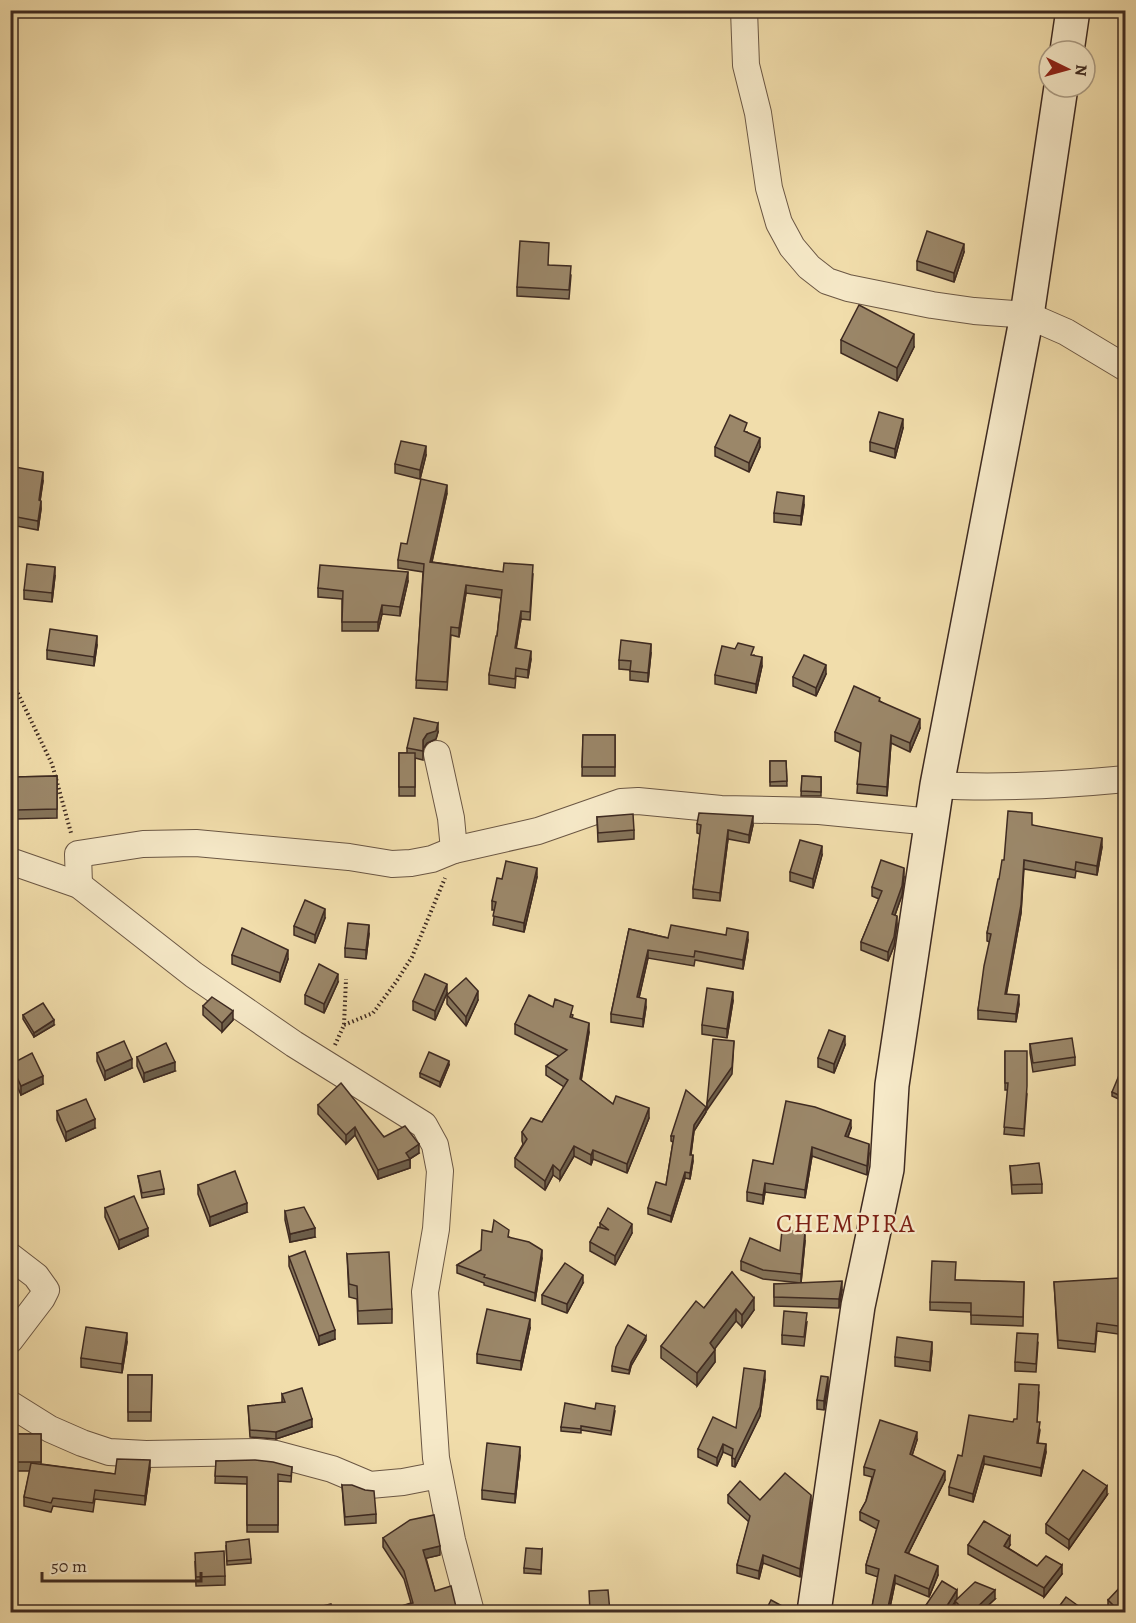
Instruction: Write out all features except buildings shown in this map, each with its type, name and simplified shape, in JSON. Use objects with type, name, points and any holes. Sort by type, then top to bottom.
[{"type":"street","points":[[744,10],[746,65],[758,113],[769,188],[779,223],[792,247],[809,267],[827,281],[848,288],[942,306],[1027,315],[1066,332],[1125,368]]},
{"type":"street","points":[[1068,39],[1073,10]]},
{"type":"street","points":[[814,1612],[858,1306],[887,1168],[892,1085],[937,785],[1027,315],[1059,99]]},
{"type":"street","points":[[437,754],[451,818],[454,850]]},
{"type":"street","points":[[937,785],[1004,787],[1125,779]]},
{"type":"street","points":[[79,885],[78,854],[143,844],[196,843],[350,857],[392,864],[411,864],[454,850],[538,831],[621,802],[638,801],[721,809],[819,811],[932,822]]},
{"type":"street","points":[[10,861],[79,885],[194,975],[294,1044],[424,1125],[430,1134],[435,1145],[440,1171],[436,1229],[424,1292],[436,1458],[452,1540],[471,1612]]},
{"type":"street","points":[[10,1256],[36,1276],[46,1290],[10,1340]]},
{"type":"street","points":[[10,1404],[50,1429],[109,1452],[276,1454],[332,1469],[370,1485],[439,1475]]},
{"type":"path","points":[[10,678],[52,764],[78,854]]},
{"type":"path","points":[[346,979],[344,1025],[373,1012],[412,957],[429,921],[454,850]]},
{"type":"district","name":"CHEMPIRA","points":[[846,1223]]}]
